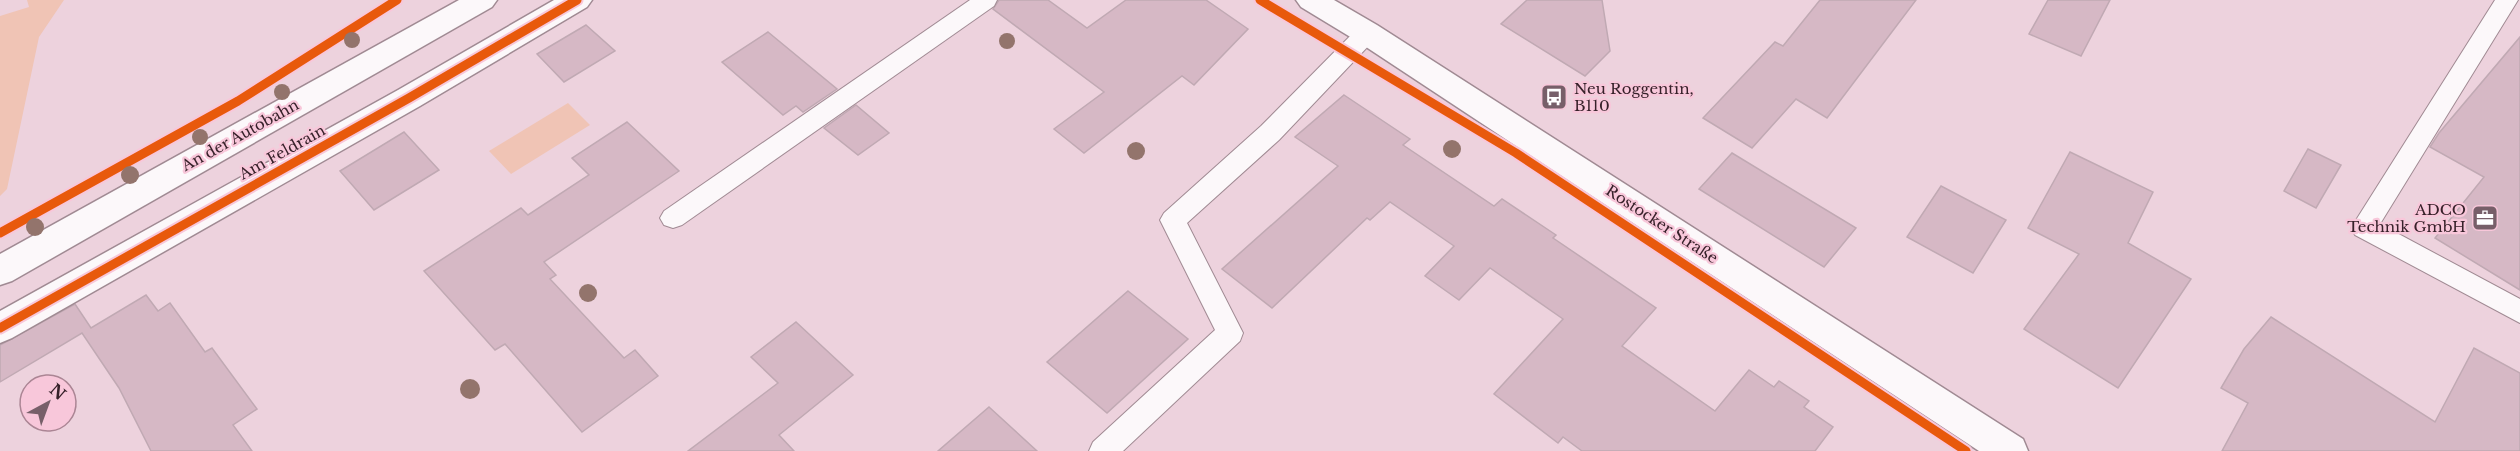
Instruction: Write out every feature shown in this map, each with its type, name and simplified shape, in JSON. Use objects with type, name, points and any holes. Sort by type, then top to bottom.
[{"type":"street","name":"An der Autobahn","points":[[0,271],[482,0]]},
{"type":"street","name":"Am Feldrain","points":[[0,328],[577,0]]},
{"type":"street","name":"Rostocker Straße","points":[[1311,0],[1367,33],[2010,451]]},
{"type":"lane","points":[[673,218],[986,0]]},
{"type":"lane","points":[[2507,0],[2364,228],[2520,312]]},
{"type":"lane","points":[[1102,451],[1230,333],[1173,220],[1270,133],[1367,33]]},
{"type":"shaded area","points":[[27,0],[64,0],[39,37],[7,189],[0,196],[0,16],[29,7]]},
{"type":"shaded area","points":[[568,103],[590,125],[511,174],[489,151]]},
{"type":"building","points":[[999,0],[1048,0],[1087,28],[1126,0],[1206,0],[1248,29],[1194,85],[1182,76],[1084,153],[1054,129],[1104,92],[993,9]]},
{"type":"building","points":[[1527,0],[1602,0],[1610,51],[1585,76],[1501,24]]},
{"type":"building","points":[[1820,0],[1916,0],[1827,118],[1796,99],[1752,148],[1703,118],[1775,42],[1783,46]]},
{"type":"building","points":[[2048,0],[2110,0],[2081,56],[2029,34]]},
{"type":"building","points":[[586,25],[615,51],[564,82],[537,54]]},
{"type":"building","points":[[768,32],[837,89],[803,112],[796,106],[783,115],[722,62]]},
{"type":"building","points":[[2520,37],[2520,290],[2435,238],[2484,177],[2430,147],[2439,133]]},
{"type":"building","points":[[1344,95],[1410,139],[1403,145],[1494,206],[1502,199],[1556,235],[1553,238],[1656,308],[1622,346],[1715,411],[1749,370],[1774,387],[1779,381],[1809,401],[1804,407],[1833,427],[1815,451],[1582,451],[1563,437],[1558,443],[1494,394],[1563,319],[1490,268],[1459,300],[1425,276],[1454,246],[1390,202],[1370,220],[1367,218],[1272,308],[1222,269],[1338,166],[1295,137]]},
{"type":"building","points":[[856,105],[889,133],[858,155],[824,128]]},
{"type":"building","points":[[627,122],[679,171],[544,262],[556,275],[550,279],[624,358],[635,350],[658,376],[582,432],[505,344],[495,350],[424,271],[521,208],[528,215],[589,175],[572,158]]},
{"type":"building","points":[[404,132],[439,170],[374,210],[340,171]]},
{"type":"building","points":[[2308,149],[2341,165],[2316,208],[2284,191]]},
{"type":"building","points":[[2070,152],[2153,192],[2128,243],[2191,279],[2118,388],[2024,329],[2079,254],[2028,228]]},
{"type":"building","points":[[1732,153],[1856,228],[1824,267],[1699,189]]},
{"type":"building","points":[[1941,186],[2006,220],[1973,273],[1907,237]]},
{"type":"building","points":[[1128,291],[1188,339],[1107,413],[1047,362]]},
{"type":"building","points":[[146,295],[158,311],[170,303],[205,352],[212,348],[257,409],[233,425],[252,451],[151,451],[119,388],[82,333],[0,382],[0,345],[75,304],[91,328]]},
{"type":"building","points":[[2271,317],[2435,422],[2474,348],[2520,373],[2520,451],[2222,451],[2248,403],[2221,388],[2244,349]]},
{"type":"building","points":[[796,322],[853,375],[779,435],[794,451],[688,451],[778,383],[751,357]]},
{"type":"building","points":[[989,407],[1037,451],[938,451]]},
{"type":"cycle path","points":[[0,233],[238,101],[397,0]]},
{"type":"cycle path","points":[[0,328],[409,98],[577,0]]},
{"type":"cycle path","points":[[1260,0],[1516,153],[1966,451]]},
{"type":"place","name":"Neu Roggentin, B110","points":[[1554,97]]},
{"type":"place","name":"ADCO Technik GmbH","points":[[2485,218]]}]
